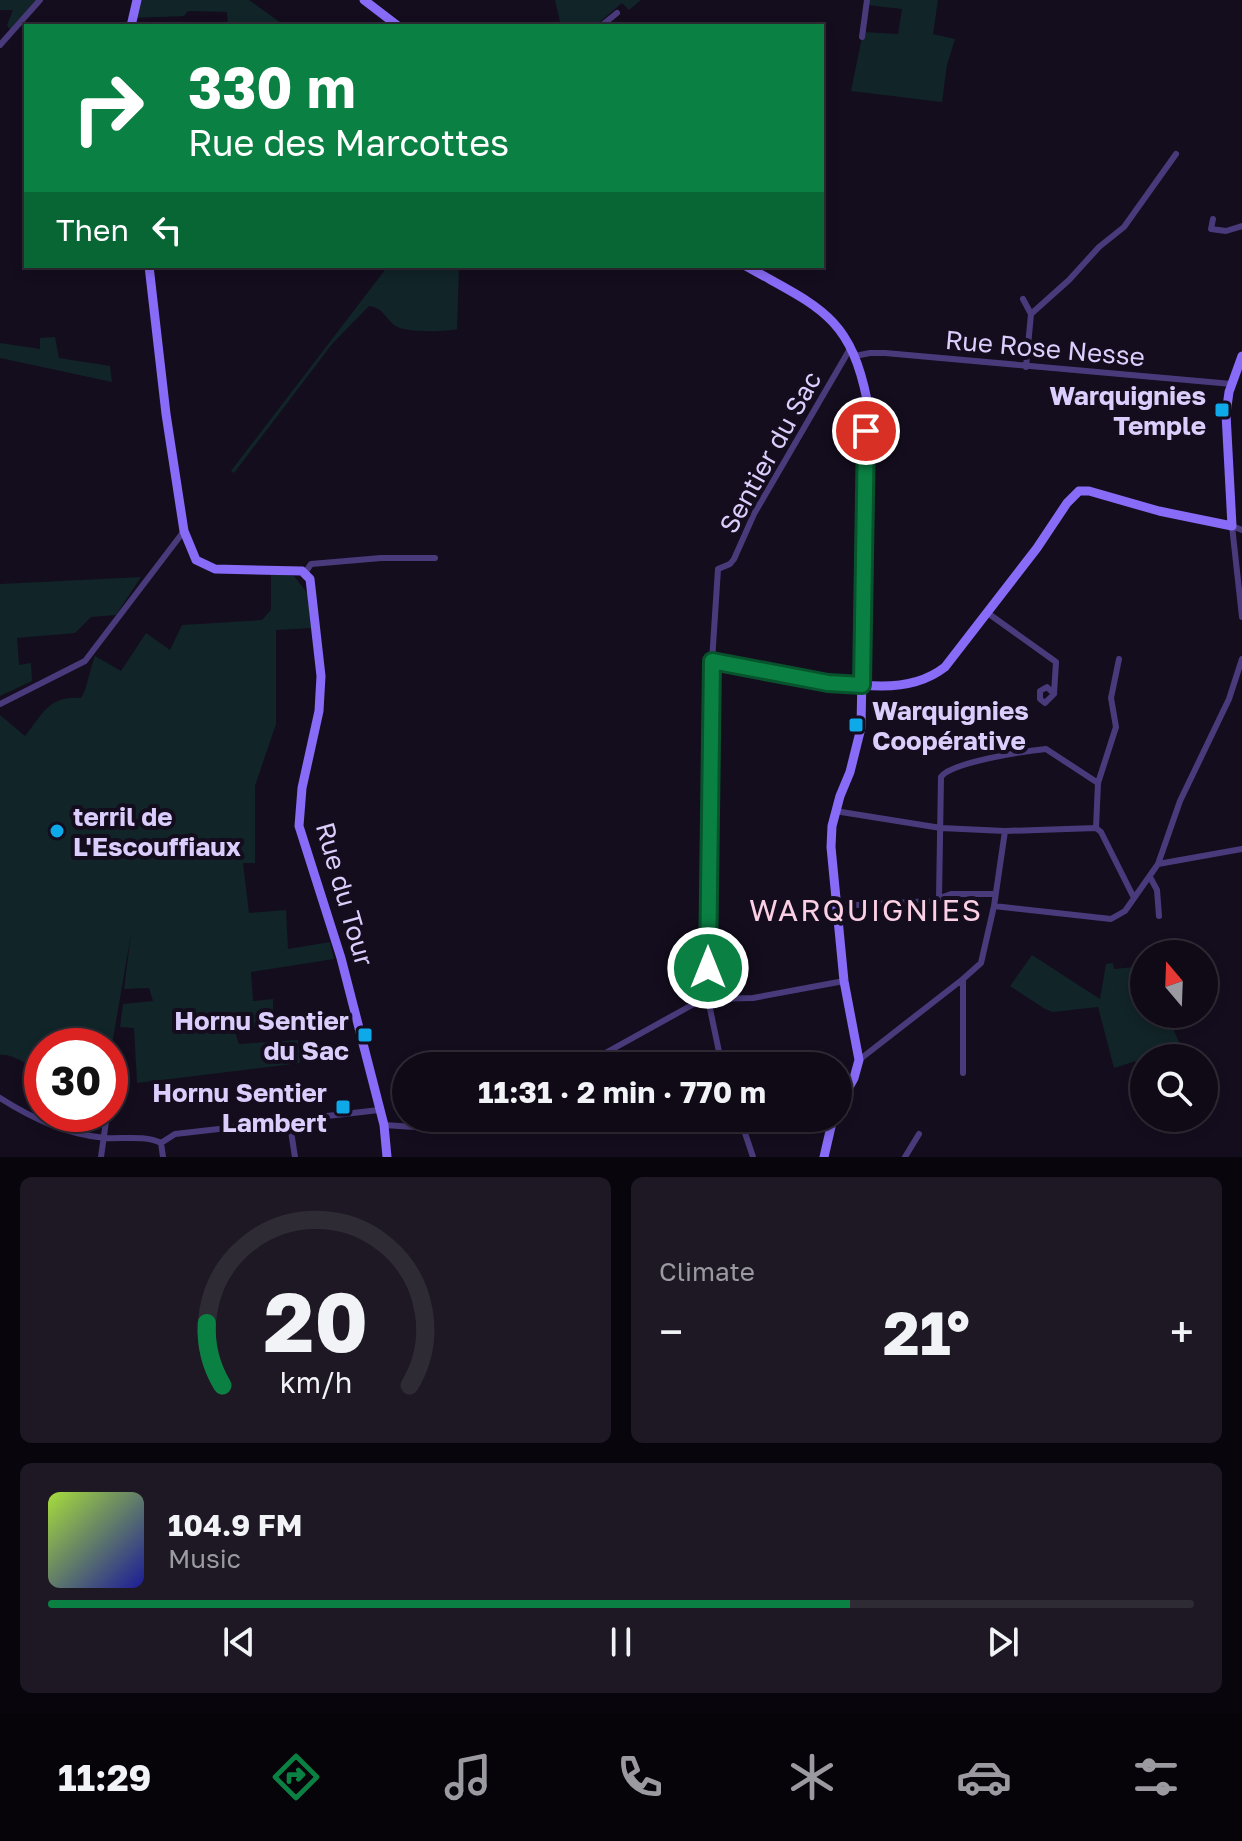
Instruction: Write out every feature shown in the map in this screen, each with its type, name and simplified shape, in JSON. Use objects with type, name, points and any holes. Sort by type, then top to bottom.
[{"type":"street","points":[[0,45],[40,0]]},
{"type":"street","points":[[131,24],[137,0]]},
{"type":"street","points":[[862,37],[867,0]]},
{"type":"street","points":[[369,2],[396,24]]},
{"type":"street","points":[[603,24],[617,13]]},
{"type":"street","points":[[1031,314],[1069,280],[1099,247],[1124,227],[1176,154]]},
{"type":"street","points":[[1213,219],[1208,229],[1226,231],[1242,226]]},
{"type":"street","points":[[149,268],[166,414],[184,531],[192,555],[209,568],[305,573],[311,564],[341,560],[435,558]]},
{"type":"street","points":[[749,268],[822,311],[841,329],[853,352],[867,400],[862,685],[858,743],[835,811],[831,847],[844,981],[859,1060],[852,1082]]},
{"type":"street","points":[[1023,299],[1031,314],[1026,367]]},
{"type":"street","name":"Rue Rose Nesse","points":[[853,352],[1232,384]]},
{"type":"street","name":"Sentier du Sac","points":[[712,661],[718,569],[734,559],[754,514],[853,352]]},
{"type":"street","points":[[1242,356],[1226,414],[1242,617]]},
{"type":"street","points":[[719,1052],[708,1002],[712,661],[828,683],[910,683],[934,675],[953,660],[1068,502],[1081,491],[1237,528]]},
{"type":"street","points":[[0,704],[85,661],[184,531]]},
{"type":"street","name":"Rue du Tour","points":[[305,573],[313,596],[321,676],[319,711],[302,788],[299,826],[341,958],[384,1125],[387,1157]]},
{"type":"street","points":[[989,614],[1056,662],[1054,694]]},
{"type":"street","points":[[1096,828],[1098,783],[1116,727],[1111,698],[1119,659]]},
{"type":"street","points":[[994,906],[1111,919],[1120,917],[1158,864],[1180,801],[1229,699],[1242,659]]},
{"type":"street","points":[[939,898],[943,772],[1046,749],[1098,783]]},
{"type":"street","points":[[835,811],[941,828],[1005,831],[1096,828],[1101,832],[1134,898]]},
{"type":"street","points":[[859,1060],[981,963],[994,906],[1005,831]]},
{"type":"street","points":[[1158,864],[1242,849]]},
{"type":"street","points":[[1150,877],[1157,890],[1159,916]]},
{"type":"street","points":[[837,906],[939,898],[951,894],[995,894]]},
{"type":"street","points":[[963,979],[963,1073]]},
{"type":"street","points":[[607,1052],[692,1005],[753,998],[844,981]]},
{"type":"street","points":[[0,1098],[54,1127],[104,1138],[154,1139],[161,1143]]},
{"type":"street","points":[[161,1143],[175,1134],[279,1122],[290,1125],[301,1119],[379,1110]]},
{"type":"street","points":[[290,1125],[295,1157]]},
{"type":"street","points":[[384,1125],[392,1126]]},
{"type":"street","points":[[101,1157],[105,1132]]},
{"type":"street","points":[[745,1132],[753,1157]]},
{"type":"street","points":[[824,1157],[830,1132]]},
{"type":"street","points":[[904,1156],[919,1134]]},
{"type":"street","points":[[161,1143],[163,1157]]},
{"type":"green space","points":[[0,0],[37,0],[10,30],[7,25],[13,10],[0,10]]},
{"type":"green space","points":[[140,0],[249,0],[282,24],[228,24],[227,12],[188,11],[184,16],[135,18]]},
{"type":"green space","points":[[555,0],[641,0],[629,10],[622,3],[597,24],[561,24]]},
{"type":"green space","points":[[867,0],[938,0],[933,34],[955,39],[947,65],[942,102],[851,91],[863,32],[898,34],[902,9],[867,5]]},
{"type":"green space","points":[[386,268],[459,268],[457,329],[424,331],[399,328],[380,311],[369,306],[332,344],[234,473],[231,471]]},
{"type":"green space","points":[[55,337],[59,358],[110,366],[112,382],[0,358],[0,343],[40,349],[40,338]]},
{"type":"green space","points":[[271,574],[294,576],[308,594],[311,628],[276,630],[276,724],[255,786],[255,863],[243,863],[249,913],[286,910],[288,949],[330,942],[334,959],[251,972],[253,1001],[273,999],[273,1022],[235,1032],[239,1044],[298,1040],[300,1063],[137,1083],[134,1028],[120,1027],[123,1004],[153,1001],[149,988],[124,989],[131,934],[115,1028],[24,1028],[24,1063],[0,1055],[0,715],[25,736],[42,713],[54,703],[81,698],[95,656],[121,671],[146,633],[170,650],[182,625],[262,620],[271,610]]},
{"type":"green space","points":[[141,577],[116,615],[91,617],[75,633],[17,638],[19,665],[31,663],[32,681],[0,696],[0,584]]},
{"type":"green space","points":[[1032,955],[1100,999],[1106,964],[1113,963],[1114,969],[1130,967],[1130,1028],[1173,1028],[1180,1044],[1130,1044],[1130,1063],[1114,1068],[1098,1007],[1053,1012],[1010,986]]},
{"type":"place","name":"Warquignies Temple","points":[[1222,410]]},
{"type":"place","name":"Warquignies Coopérative","points":[[856,725]]},
{"type":"place","name":"terril de L'Escouffiaux","points":[[57,831]]},
{"type":"place","name":"Hornu Sentier du Sac","points":[[365,1035]]},
{"type":"place","name":"Hornu Sentier Lambert","points":[[343,1107]]},
{"type":"district","name":"WARQUIGNIES","points":[[866,910]]},
{"type":"route","points":[[708,968],[712,661],[828,683],[862,685],[866,431]]}]
